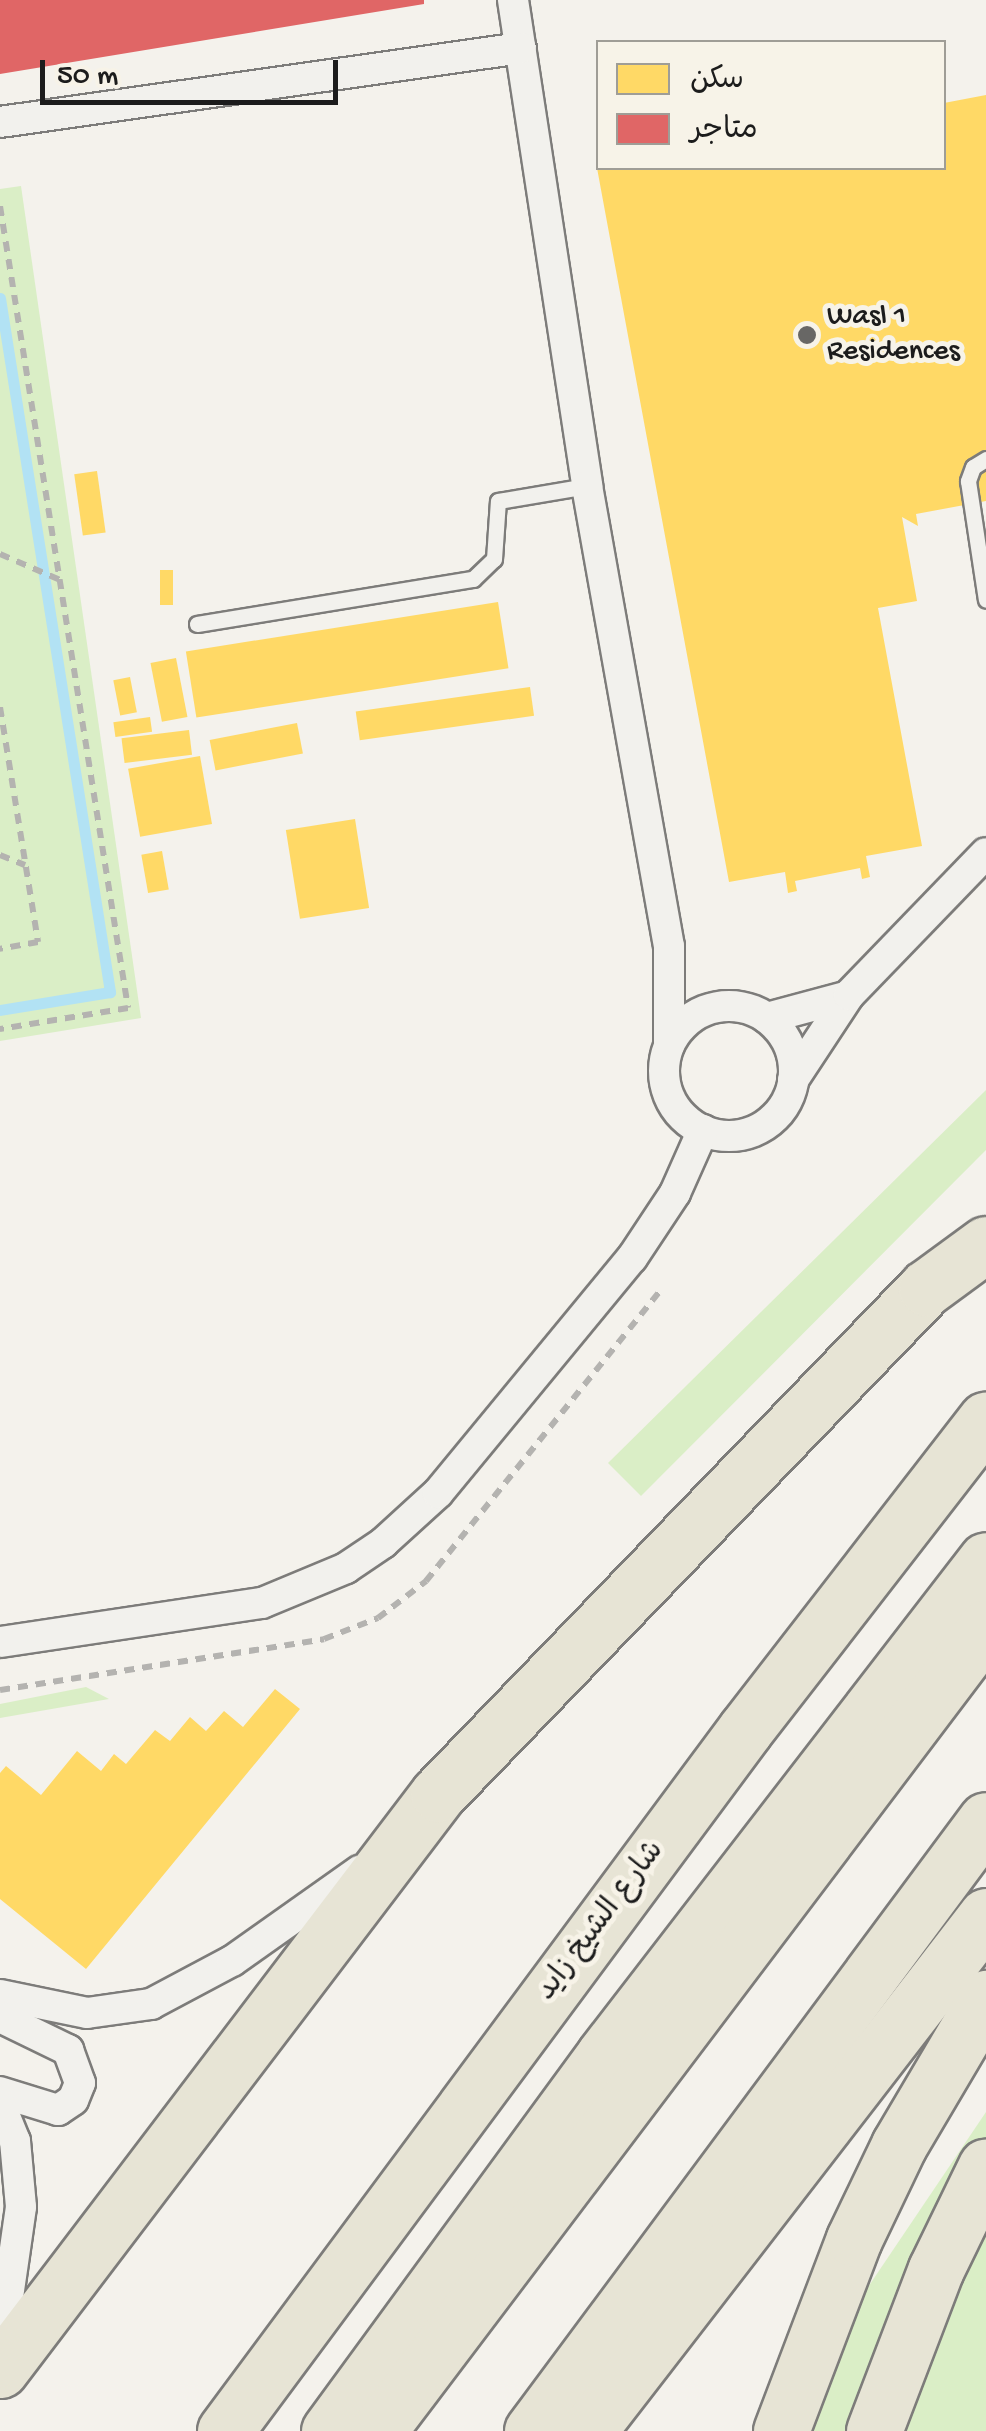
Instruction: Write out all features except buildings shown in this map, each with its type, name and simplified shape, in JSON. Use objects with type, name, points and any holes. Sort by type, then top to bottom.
[{"type":"highway","points":[[0,2370],[394,1846],[495,1732],[926,1288],[986,1244]]},
{"type":"highway","name":"شارع الشيخ زايد","points":[[225,2431],[745,1730],[986,1419]]},
{"type":"highway","points":[[329,2431],[604,2055],[986,1560]]},
{"type":"highway","points":[[378,2431],[986,1627]]},
{"type":"highway","points":[[532,2431],[986,1820]]},
{"type":"highway","points":[[588,2431],[986,1916]]},
{"type":"highway","points":[[781,2431],[854,2239],[899,2145],[986,1998]]},
{"type":"highway","points":[[874,2431],[936,2268],[986,2166]]},
{"type":"street","points":[[513,0],[587,486],[668,946],[669,1045],[664,1074],[672,1102],[704,1130],[733,1136],[760,1127],[782,1108],[793,1080],[849,995],[986,853]]},
{"type":"street","points":[[0,122],[520,48]]},
{"type":"street","points":[[668,946],[688,981],[717,1007]]},
{"type":"street","points":[[767,1018],[849,995]]},
{"type":"street","points":[[669,1045],[688,1020],[717,1007],[743,1008],[767,1018],[786,1039],[793,1080]]},
{"type":"street","points":[[0,1642],[262,1603],[346,1568],[384,1544],[438,1494],[632,1258],[676,1194],[704,1130]]},
{"type":"street","points":[[0,1995],[86,2013],[151,2004],[232,1960],[394,1846]]},
{"type":"street","points":[[0,2016],[68,2050],[80,2083],[73,2100],[58,2110],[0,2092]]},
{"type":"street","points":[[0,2104],[15,2141],[21,2207],[0,2352]]},
{"type":"lane","points":[[986,459],[972,467],[968,480],[986,600]]},
{"type":"lane","points":[[197,624],[473,579],[494,559],[498,502],[587,486]]},
{"type":"path","points":[[0,206],[128,1008],[0,1029]]},
{"type":"path","points":[[0,554],[58,579]]},
{"type":"path","points":[[0,707],[38,942],[0,949]]},
{"type":"path","points":[[0,854],[26,866]]},
{"type":"green space","points":[[21,186],[141,1018],[0,1041],[0,189]]},
{"type":"green space","points":[[986,1090],[986,1150],[641,1496],[608,1463]]},
{"type":"green space","points":[[86,1687],[109,1699],[0,1718],[0,1704]]},
{"type":"green space","points":[[986,2112],[986,2431],[771,2431]]},
{"type":"waterway","points":[[0,298],[110,992],[0,1010]]},
{"type":"place","name":"Wasl 1 Residences","points":[[807,335]]}]
